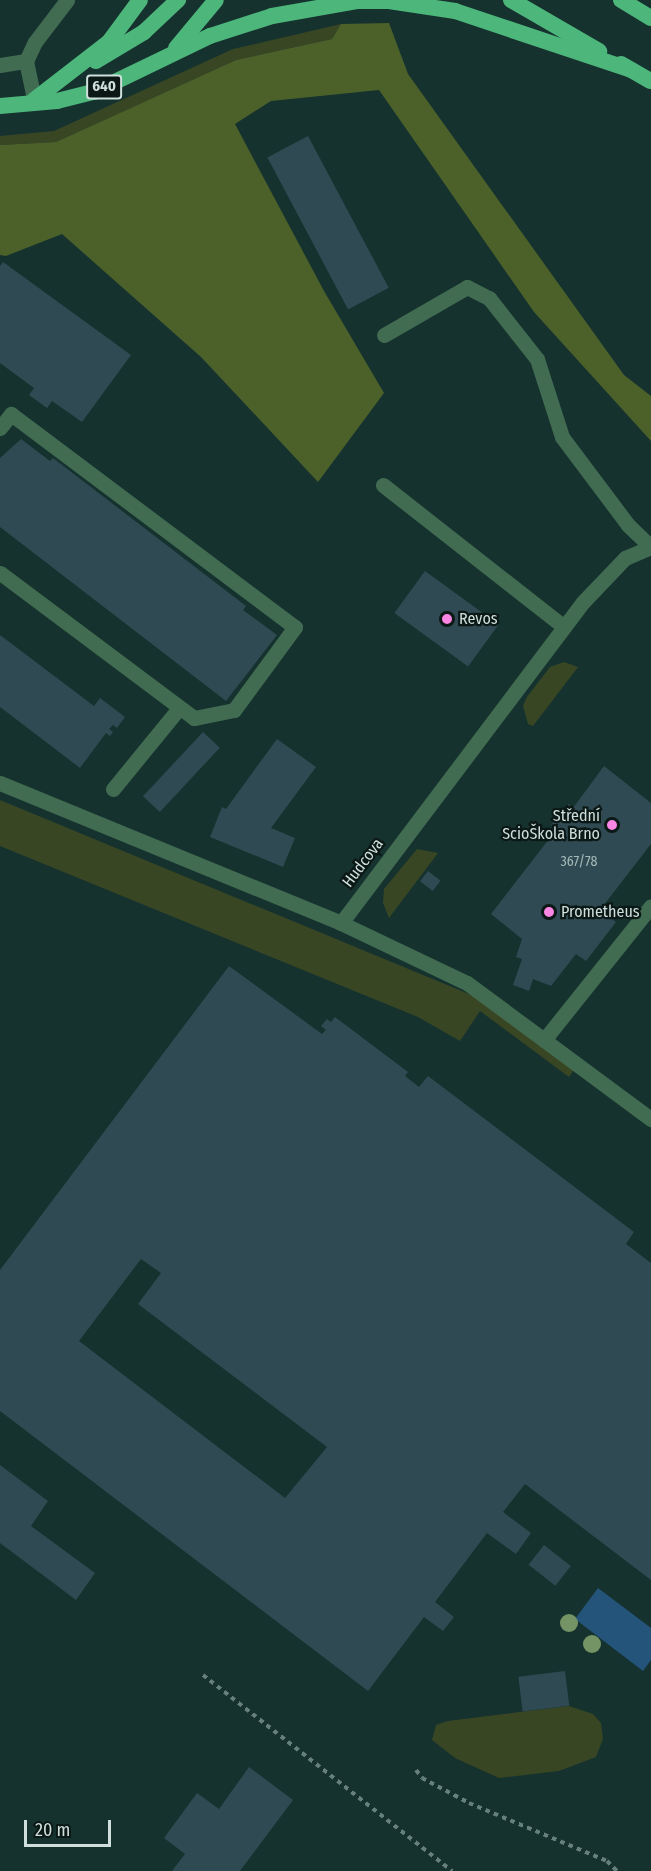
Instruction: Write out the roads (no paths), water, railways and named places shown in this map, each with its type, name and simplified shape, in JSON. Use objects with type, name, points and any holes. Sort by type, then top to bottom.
[{"type":"highway","points":[[71,73],[109,42],[140,0]]},
{"type":"highway","name":"640","points":[[34,100],[71,73],[118,50],[144,33],[178,0]]},
{"type":"highway","name":"640","points":[[0,106],[34,100],[57,100],[94,92],[169,54],[216,0]]},
{"type":"highway","points":[[511,0],[651,81]]},
{"type":"highway","points":[[621,0],[651,18]]},
{"type":"highway","points":[[169,54],[272,16],[329,4],[388,1],[455,11],[631,70]]},
{"type":"street","points":[[34,100],[26,60],[35,42],[67,0]]},
{"type":"street","points":[[0,65],[26,60]]},
{"type":"street","points":[[384,335],[467,287],[489,298],[537,359],[562,437],[628,525],[651,547]]},
{"type":"street","points":[[0,428],[11,414],[294,627],[234,710],[194,718],[0,573]]},
{"type":"street","points":[[383,485],[564,627]]},
{"type":"street","name":"Hudcova","points":[[341,923],[564,627],[625,558],[651,547]]},
{"type":"street","points":[[113,789],[179,708]]},
{"type":"street","points":[[0,783],[341,923],[467,983],[651,1119]]},
{"type":"street","points":[[544,1040],[651,906]]},
{"type":"water","points":[[598,1588],[651,1628],[651,1660],[643,1671],[575,1619]]},
{"type":"place","name":"Revos","points":[[447,619]]},
{"type":"place","name":"Střední ScioŠkola Brno","points":[[612,825]]},
{"type":"place","name":"Prometheus","points":[[549,912]]}]
